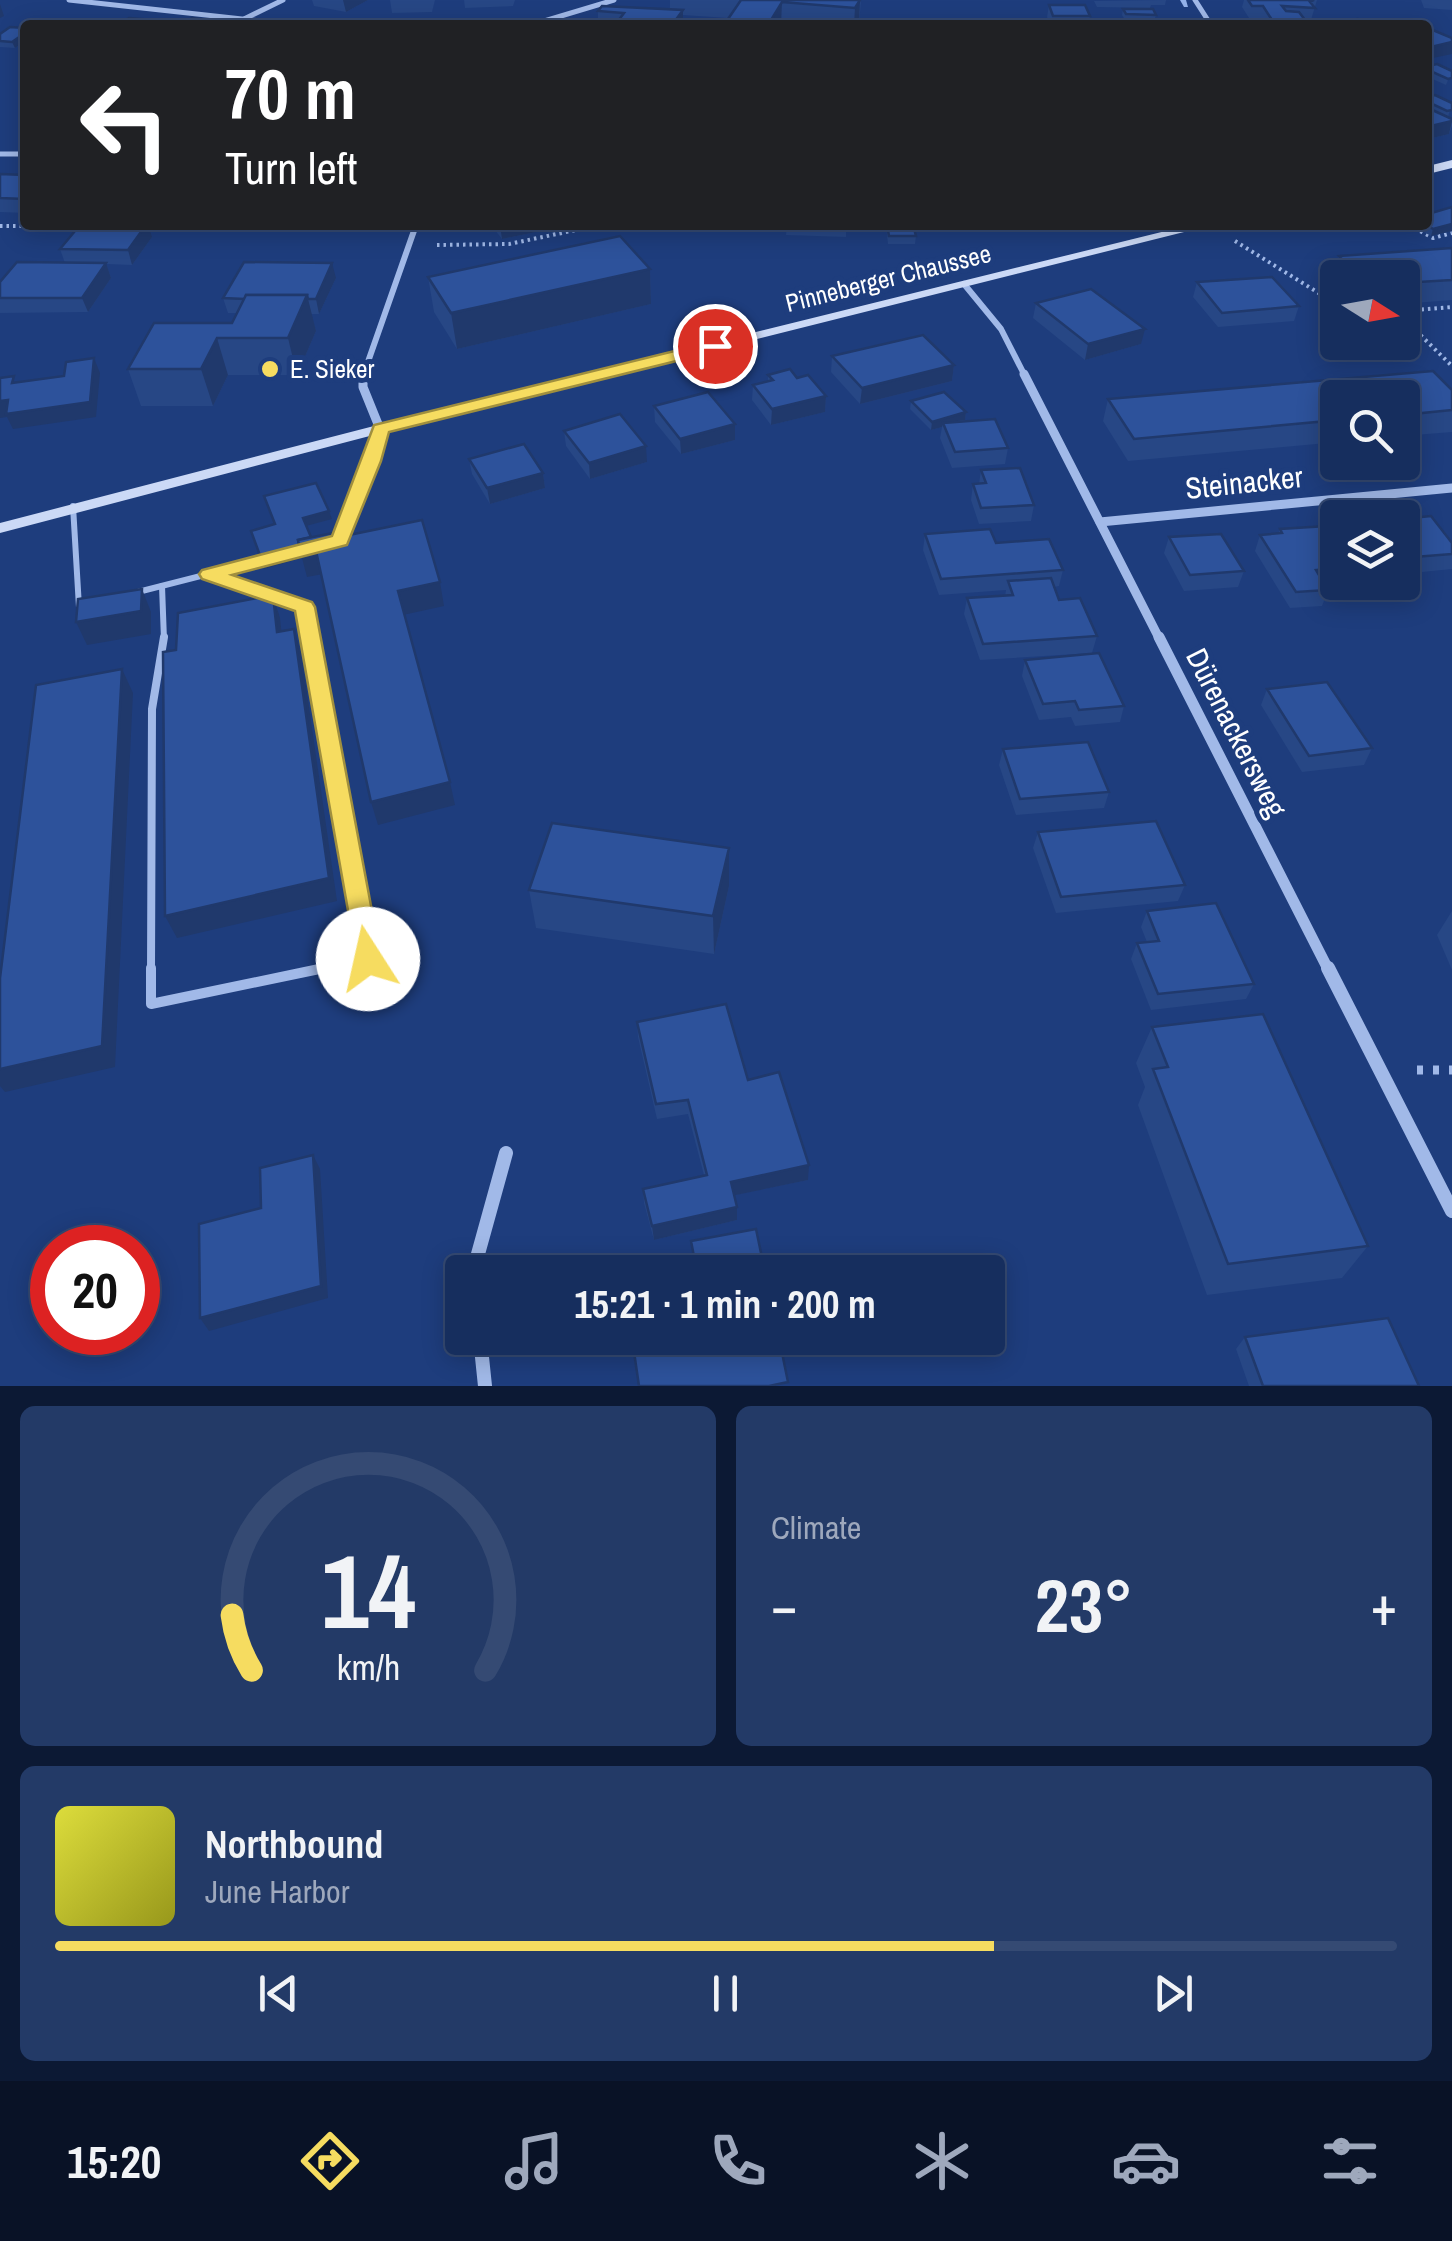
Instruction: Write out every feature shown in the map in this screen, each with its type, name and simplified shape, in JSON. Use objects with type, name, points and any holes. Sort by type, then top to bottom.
[{"type":"main road","name":"Pinneberger Chaussee","points":[[0,528],[73,506],[1185,230]]},
{"type":"street","points":[[69,0],[253,20]]},
{"type":"street","points":[[244,19],[283,0]]},
{"type":"street","points":[[548,20],[614,0]]},
{"type":"street","points":[[380,429],[363,387],[362,370],[414,230]]},
{"type":"street","name":"Dürenackersweg","points":[[964,284],[1001,329],[1452,1211]]},
{"type":"street","name":"Steinacker","points":[[1100,522],[1452,488]]},
{"type":"street","points":[[478,1255],[506,1153]]},
{"type":"street","points":[[482,1355],[485,1386]]},
{"type":"lane","points":[[596,6],[606,10]]},
{"type":"lane","points":[[340,540],[372,461],[380,429]]},
{"type":"lane","points":[[73,506],[79,608],[96,604]]},
{"type":"lane","points":[[129,595],[284,555]]},
{"type":"lane","points":[[162,586],[164,651],[152,709],[150,1004],[368,959],[304,607],[209,574]]},
{"type":"path","points":[[436,244],[510,244],[576,230]]},
{"type":"path","points":[[1418,230],[1433,238],[1452,234]]},
{"type":"path","points":[[1234,240],[1320,294]]},
{"type":"path","points":[[1420,311],[1452,307]]},
{"type":"path","points":[[1420,333],[1452,366]]},
{"type":"path","points":[[1417,1070],[1452,1070]]},
{"type":"building","points":[[741,0],[860,0],[855,8],[782,2],[771,20],[727,20]]},
{"type":"building","points":[[1248,0],[1314,0],[1310,2],[1315,8],[1282,6],[1286,11],[1299,12],[1305,20],[1272,20],[1263,6],[1252,6]]},
{"type":"building","points":[[1049,5],[1085,5],[1090,16],[1053,16]]},
{"type":"building","points":[[602,6],[683,10],[676,20],[619,20],[624,13],[598,11]]},
{"type":"building","points":[[1123,9],[1153,9],[1156,15],[1126,14]]},
{"type":"building","points":[[10,27],[20,28],[20,36],[12,42],[0,41],[0,34]]},
{"type":"building","points":[[1432,30],[1452,38],[1452,42],[1432,47]]},
{"type":"building","points":[[1432,65],[1452,71],[1452,78],[1432,72]]},
{"type":"building","points":[[1432,96],[1452,103],[1452,110],[1432,104]]},
{"type":"building","points":[[1432,110],[1452,119],[1432,126]]},
{"type":"building","points":[[0,174],[20,175],[20,199],[0,198]]},
{"type":"building","points":[[1452,207],[1452,224],[1433,229],[1432,213]]},
{"type":"building","points":[[76,230],[142,230],[128,250],[60,249]]},
{"type":"building","points":[[888,230],[914,230],[916,236],[889,236]]},
{"type":"building","points":[[620,236],[650,269],[451,313],[428,277]]},
{"type":"building","points":[[1452,248],[1452,280],[1420,282],[1420,260],[1343,260],[1339,256]]},
{"type":"building","points":[[17,262],[106,263],[82,298],[0,298],[0,282]]},
{"type":"building","points":[[244,262],[332,263],[316,299],[308,299],[307,295],[223,298]]},
{"type":"building","points":[[1272,277],[1299,306],[1222,313],[1197,282]]},
{"type":"building","points":[[1091,289],[1145,329],[1088,344],[1036,303]]},
{"type":"building","points":[[246,295],[307,295],[288,338],[217,338],[201,369],[128,369],[154,323],[232,323]]},
{"type":"building","points":[[923,335],[954,365],[862,388],[832,356]]},
{"type":"building","points":[[94,358],[90,402],[6,414],[8,400],[0,401],[0,378],[14,376],[12,383],[64,376],[66,362]]},
{"type":"building","points":[[790,369],[797,378],[808,375],[826,396],[772,409],[753,385],[773,380],[768,375]]},
{"type":"building","points":[[1433,371],[1452,390],[1452,410],[1420,413],[1420,380],[1329,380]]},
{"type":"building","points":[[1320,381],[1320,422],[1134,439],[1108,399]]},
{"type":"building","points":[[708,392],[735,424],[680,439],[654,406]]},
{"type":"building","points":[[944,392],[966,412],[932,422],[911,401]]},
{"type":"building","points":[[620,414],[646,446],[589,463],[564,431]]},
{"type":"building","points":[[995,419],[1008,448],[955,452],[943,423]]},
{"type":"building","points":[[524,444],[543,473],[487,488],[469,459]]},
{"type":"building","points":[[1020,468],[1034,505],[981,508],[973,484],[986,483],[981,470]]},
{"type":"building","points":[[316,483],[329,511],[303,518],[311,537],[298,540],[300,550],[262,561],[251,531],[275,524],[264,496]]},
{"type":"building","points":[[1431,516],[1452,543],[1452,554],[1420,557],[1420,517]]},
{"type":"building","points":[[422,520],[440,582],[398,591],[450,782],[371,802],[316,551],[301,554],[298,540],[348,530],[349,535]]},
{"type":"building","points":[[1320,526],[1320,570],[1316,570],[1320,590],[1296,592],[1260,535],[1282,533],[1280,529]]},
{"type":"building","points":[[990,529],[996,543],[1049,539],[1063,570],[941,579],[925,534]]},
{"type":"building","points":[[1221,534],[1244,571],[1190,575],[1169,537]]},
{"type":"building","points":[[1051,578],[1059,600],[1080,598],[1097,636],[983,644],[967,598],[1013,595],[1008,581]]},
{"type":"building","points":[[142,589],[141,611],[76,622],[78,599]]},
{"type":"building","points":[[273,595],[277,632],[294,629],[329,878],[165,916],[163,652],[176,650],[178,613]]},
{"type":"building","points":[[1099,653],[1124,706],[1079,710],[1075,701],[1043,704],[1025,660]]},
{"type":"building","points":[[122,669],[102,1046],[0,1069],[0,978],[36,685]]},
{"type":"building","points":[[1327,682],[1372,748],[1309,756],[1267,689]]},
{"type":"building","points":[[1088,742],[1109,792],[1020,799],[1003,749]]},
{"type":"building","points":[[1156,821],[1185,885],[1061,897],[1038,832]]},
{"type":"building","points":[[552,823],[729,848],[713,916],[529,890]]},
{"type":"building","points":[[1216,903],[1254,984],[1158,994],[1137,943],[1159,941],[1147,911]]},
{"type":"building","points":[[726,1004],[748,1080],[779,1072],[809,1165],[731,1182],[737,1207],[652,1226],[643,1189],[707,1175],[688,1100],[656,1104],[637,1022]]},
{"type":"building","points":[[1263,1014],[1368,1246],[1228,1264],[1153,1069],[1168,1067],[1152,1027]]},
{"type":"building","points":[[313,1155],[321,1286],[200,1318],[199,1224],[261,1208],[260,1168]]},
{"type":"building","points":[[756,1229],[761,1255],[694,1255],[691,1241]]},
{"type":"building","points":[[1388,1318],[1419,1386],[1263,1386],[1245,1337]]},
{"type":"building","points":[[634,1355],[782,1355],[788,1382],[769,1386],[639,1386]]},
{"type":"waterway","points":[[1183,0],[1186,6]]},
{"type":"place","name":"E. Sieker","points":[[270,369]]},
{"type":"route","points":[[368,959],[304,607],[209,574],[340,540],[372,461],[380,429],[715,346]]}]
